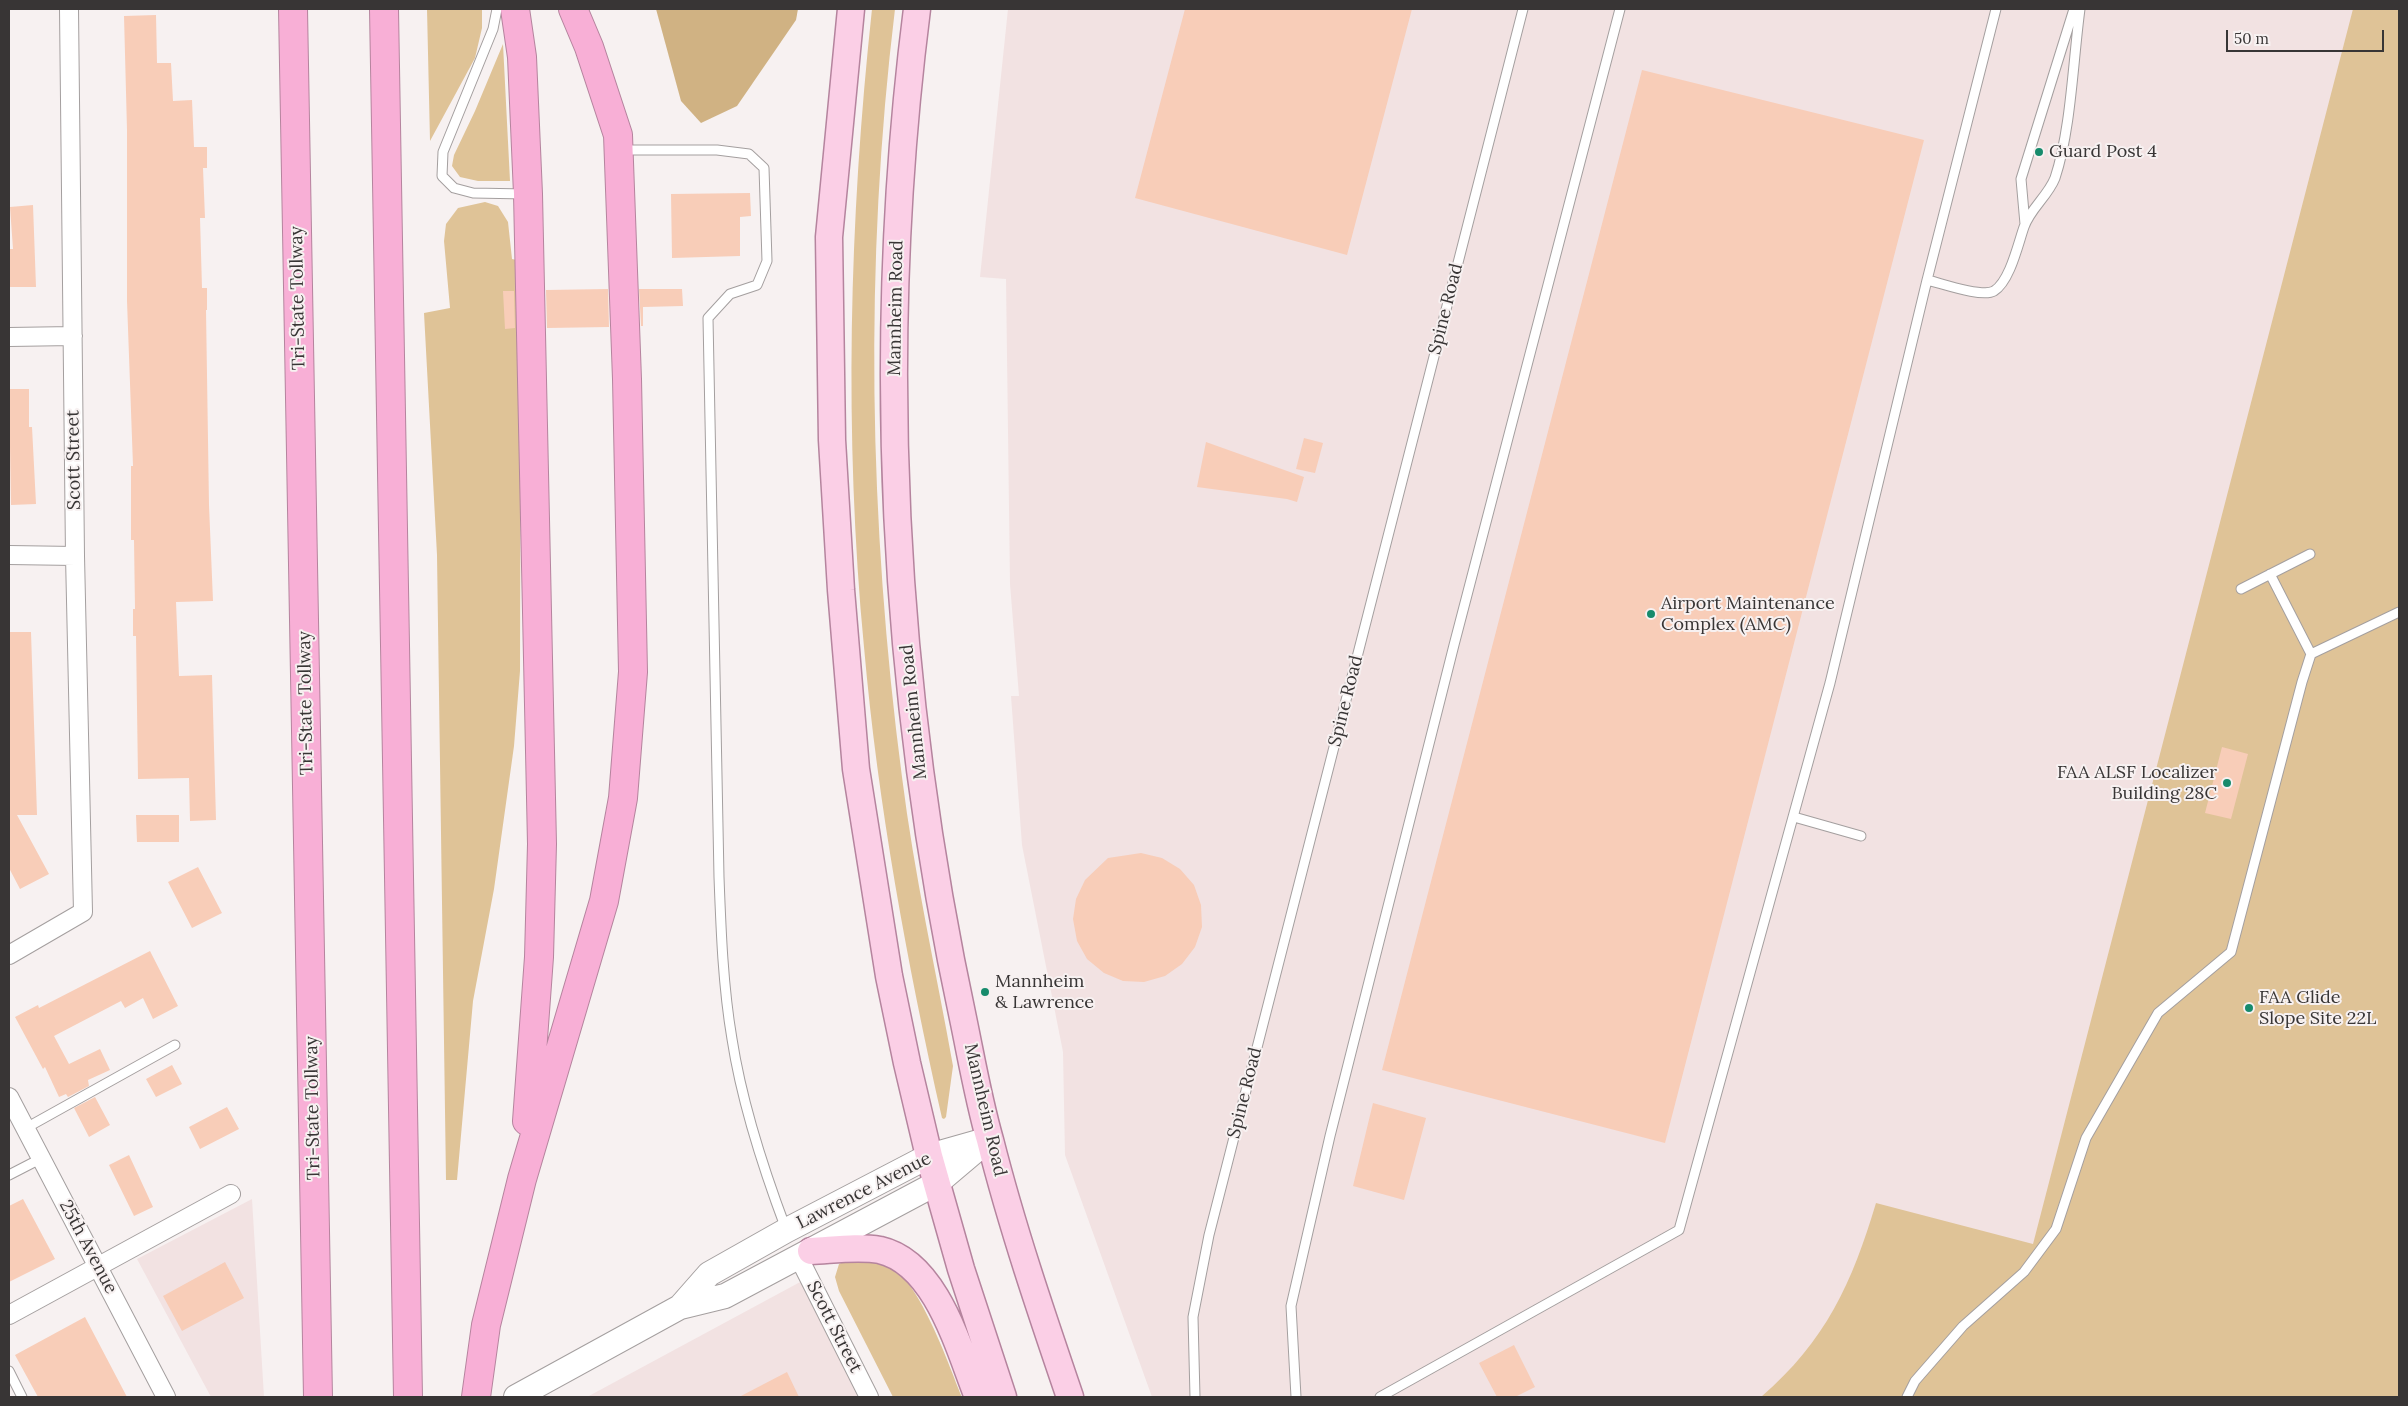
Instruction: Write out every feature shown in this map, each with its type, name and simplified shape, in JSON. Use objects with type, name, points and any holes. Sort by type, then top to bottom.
[{"type":"highway","name":"Tri-State Tollway","points":[[293,9],[318,1388]]},
{"type":"highway","points":[[384,9],[408,1397]]},
{"type":"highway","points":[[515,9],[522,57],[528,194],[542,844],[539,957],[522,1179]]},
{"type":"highway","points":[[476,1397],[486,1325],[522,1179],[604,901],[623,798],[632,672],[627,379],[618,135],[574,9]]},
{"type":"main road","points":[[851,9],[830,237],[832,440],[841,590],[856,769],[868,857],[889,976],[929,1156],[961,1269],[1004,1397]]},
{"type":"main road","name":"Mannheim Road","points":[[917,9],[904,107],[894,341],[896,518],[907,658],[920,771],[938,896],[989,1139],[1030,1280],[1070,1397]]},
{"type":"main road","name":"Lawrence Avenue","points":[[680,1307],[709,1274],[787,1230],[929,1156],[989,1139]]},
{"type":"main road","name":"Lawrence Avenue","points":[[516,1397],[680,1307],[726,1296],[937,1183],[989,1139]]},
{"type":"main road","points":[[805,1254],[856,1249],[880,1250],[907,1262],[940,1304],[978,1397]]},
{"type":"street","name":"Scott Street","points":[[9,955],[83,912],[69,9]]},
{"type":"street","points":[[9,337],[73,336]]},
{"type":"street","points":[[9,556],[76,556]]},
{"type":"street","name":"25th Avenue","points":[[10,1101],[99,1266],[166,1397]]},
{"type":"street","points":[[10,1312],[231,1194]]},
{"type":"street","name":"Scott Street","points":[[805,1254],[869,1397]]},
{"type":"lane","points":[[497,9],[493,29],[443,152],[442,176],[454,188],[472,193],[528,194]]},
{"type":"lane","name":"Spine Road","points":[[1194,1397],[1193,1317],[1209,1235],[1523,9]]},
{"type":"lane","points":[[1296,1397],[1292,1306],[1330,1136],[1457,636],[1620,9]]},
{"type":"lane","points":[[1380,1397],[1679,1230],[1830,683],[1927,280],[1996,9]]},
{"type":"lane","points":[[2025,224],[2021,178],[2074,9]]},
{"type":"lane","points":[[1927,280],[1981,294],[1993,292],[2001,285],[2015,256],[2025,224],[2054,181],[2062,154],[2080,9]]},
{"type":"lane","points":[[618,150],[717,150],[749,154],[764,168],[767,261],[757,285],[730,294],[708,318],[719,877],[722,951],[732,1040],[768,1180],[787,1230]]},
{"type":"lane","points":[[2241,589],[2310,554]]},
{"type":"lane","points":[[1907,1397],[1915,1381],[1962,1326],[2024,1272],[2056,1229],[2086,1138],[2158,1013],[2231,952],[2299,691],[2311,654],[2270,574]]},
{"type":"lane","points":[[2311,654],[2399,612]]},
{"type":"lane","points":[[1794,817],[1862,836]]},
{"type":"lane","points":[[26,1128],[175,1045]]},
{"type":"lane","points":[[9,1175],[42,1158]]},
{"type":"lane","points":[[9,1371],[22,1397]]},
{"type":"shaded area","points":[[427,9],[482,9],[482,28],[475,58],[430,141]]},
{"type":"shaded area","points":[[656,9],[798,9],[796,20],[737,106],[701,123],[681,101]]},
{"type":"shaded area","points":[[872,9],[895,9],[878,200],[875,297],[877,489],[883,586],[891,681],[907,813],[953,1066],[946,1117],[944,1119],[942,1118],[917,1001],[895,884],[877,766],[864,647],[858,567],[852,408],[854,248],[858,168]]},
{"type":"shaded area","points":[[1008,9],[2399,9],[2399,1397],[1152,1397],[1065,1155],[1063,1052],[1022,845],[1011,696],[1019,696],[1010,584],[1006,279],[980,277]]},
{"type":"shaded area","points":[[2353,9],[2399,9],[2399,1397],[1761,1397],[1784,1376],[1803,1354],[1820,1332],[1834,1309],[1857,1259],[1876,1203],[2033,1244]]},
{"type":"shaded area","points":[[503,44],[510,181],[478,181],[460,177],[452,166],[454,155]]},
{"type":"shaded area","points":[[485,202],[498,206],[508,222],[512,259],[521,261],[520,671],[514,746],[494,889],[473,1001],[457,1180],[446,1180],[437,555],[424,313],[450,308],[444,241],[446,224],[458,208]]},
{"type":"shaded area","points":[[252,1199],[264,1397],[211,1397],[137,1259]]},
{"type":"shaded area","points":[[847,1260],[878,1260],[892,1266],[905,1279],[918,1297],[929,1318],[962,1397],[893,1397],[839,1291],[835,1277],[839,1264]]},
{"type":"shaded area","points":[[802,1281],[858,1397],[587,1397]]},
{"type":"building","points":[[1185,9],[1412,9],[1347,255],[1135,198]]},
{"type":"building","points":[[156,15],[157,63],[171,63],[173,101],[192,100],[194,147],[207,147],[207,168],[203,168],[205,218],[200,218],[202,288],[207,288],[209,505],[213,601],[176,602],[179,676],[212,675],[216,820],[190,821],[189,778],[138,779],[136,636],[133,636],[133,609],[135,609],[134,540],[131,540],[131,466],[133,466],[127,301],[127,130],[124,16]]},
{"type":"building","name":"Airport Maintenance Complex (AMC)","points":[[1642,70],[1924,140],[1665,1143],[1382,1070]]},
{"type":"building","points":[[750,193],[751,216],[740,217],[740,256],[672,258],[671,194]]},
{"type":"building","points":[[33,205],[36,287],[9,287],[9,249],[13,249],[10,207]]},
{"type":"building","points":[[608,289],[609,327],[547,328],[546,290]]},
{"type":"building","points":[[639,289],[682,289],[683,306],[643,307],[643,326],[641,326]]},
{"type":"building","points":[[503,291],[514,291],[515,328],[505,329]]},
{"type":"building","points":[[9,389],[29,389],[29,427],[32,427],[36,504],[11,505]]},
{"type":"building","points":[[1304,438],[1323,443],[1315,473],[1296,469]]},
{"type":"building","points":[[1206,442],[1304,477],[1297,502],[1197,487]]},
{"type":"building","points":[[9,632],[31,632],[37,815],[17,815],[49,874],[20,889],[9,868]]},
{"type":"building","name":"FAA ALSF Localizer Building 28C","points":[[2222,747],[2248,754],[2231,819],[2205,813]]},
{"type":"building","points":[[136,815],[179,815],[179,842],[137,842]]},
{"type":"building","points":[[1141,853],[1162,858],[1180,869],[1194,885],[1201,905],[1202,927],[1195,947],[1182,964],[1165,976],[1144,982],[1123,981],[1104,973],[1087,959],[1077,941],[1073,919],[1076,899],[1085,880],[1108,858]]},
{"type":"building","points":[[198,867],[222,913],[192,928],[168,882]]},
{"type":"building","points":[[150,951],[178,1006],[153,1019],[143,998],[125,1008],[121,1001],[54,1036],[69,1064],[100,1049],[110,1070],[88,1080],[89,1086],[68,1097],[66,1094],[59,1097],[45,1067],[43,1069],[15,1017],[38,1005],[39,1008]]},
{"type":"building","points":[[172,1065],[182,1084],[156,1097],[146,1079]]},
{"type":"building","points":[[95,1097],[110,1125],[89,1137],[74,1108]]},
{"type":"building","points":[[1373,1103],[1426,1118],[1404,1200],[1353,1186]]},
{"type":"building","points":[[227,1107],[239,1129],[200,1149],[189,1127]]},
{"type":"building","points":[[129,1155],[153,1207],[134,1216],[109,1165]]},
{"type":"building","points":[[23,1199],[55,1259],[9,1282],[9,1206]]},
{"type":"building","points":[[225,1262],[244,1298],[182,1331],[163,1296]]},
{"type":"building","points":[[85,1317],[127,1397],[38,1397],[15,1355]]},
{"type":"building","points":[[1514,1345],[1535,1387],[1515,1397],[1497,1397],[1479,1363]]},
{"type":"building","points":[[787,1372],[799,1397],[739,1397]]},
{"type":"place","name":"Guard Post 4","points":[[2039,152]]},
{"type":"place","name":"Airport Maintenance Complex (AMC)","points":[[1651,614]]},
{"type":"place","name":"FAA ALSF Localizer Building 28C","points":[[2227,783]]},
{"type":"place","name":"Mannheim & Lawrence","points":[[985,992]]},
{"type":"place","name":"FAA Glide Slope Site 22L","points":[[2249,1008]]}]
